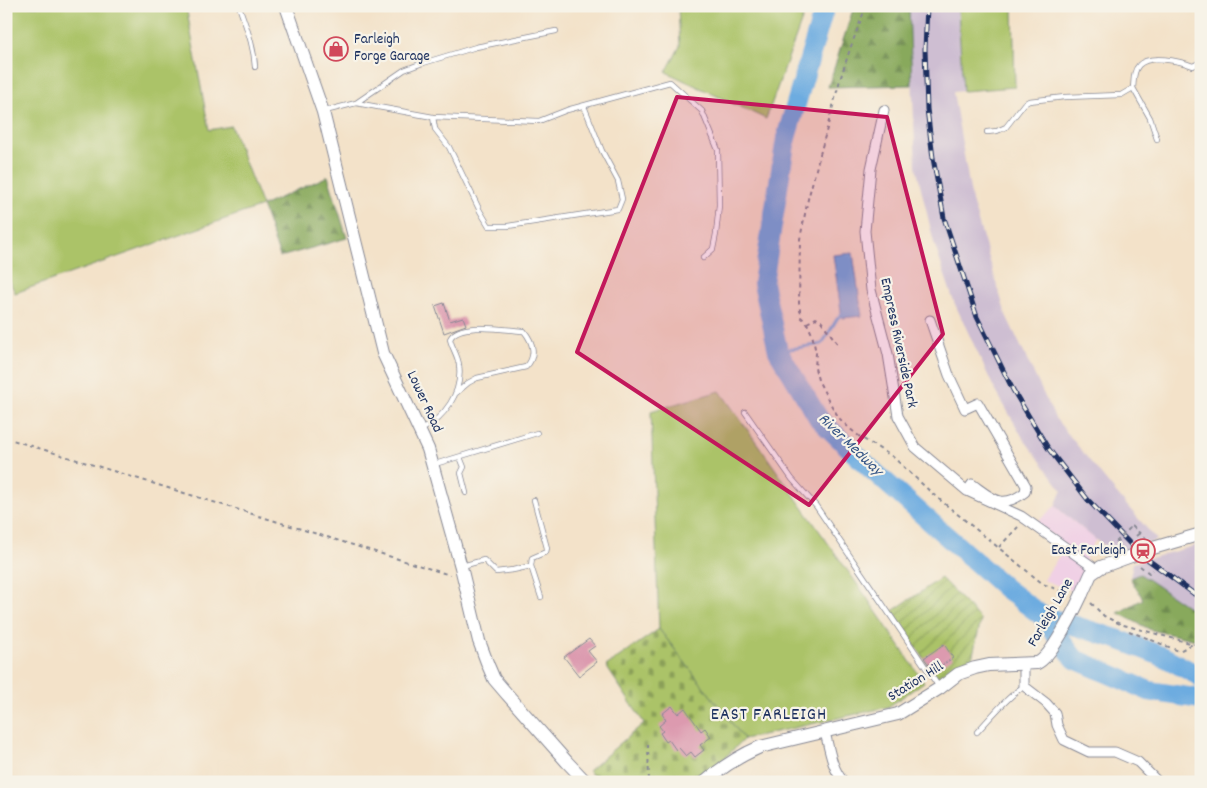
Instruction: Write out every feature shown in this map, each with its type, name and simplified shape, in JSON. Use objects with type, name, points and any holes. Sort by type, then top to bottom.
[{"type":"main road","name":"Lower Road","points":[[286,6],[323,112],[383,353],[421,430],[433,465],[463,573],[479,641],[494,678],[586,782]]},
{"type":"main road","points":[[1096,569],[1153,548],[1201,534]]},
{"type":"main road","name":"Farleigh Lane","points":[[1030,664],[1043,661],[1064,628],[1091,574],[1096,569]]},
{"type":"main road","name":"Station Hill","points":[[705,782],[722,767],[760,747],[898,714],[940,688],[958,674],[989,665],[1030,664]]},
{"type":"street","name":"Empress Riverside Park","points":[[884,110],[871,169],[865,231],[872,290],[888,354],[898,416],[914,447],[967,492],[1024,519],[1096,569]]},
{"type":"street","points":[[930,320],[949,375],[965,409],[978,403],[1026,486],[1025,492],[1009,502],[1001,502],[972,484],[967,492]]},
{"type":"street","points":[[1030,664],[1024,686],[1046,703],[1054,713],[1064,740],[1089,752],[1115,752],[1138,762],[1158,782]]},
{"type":"street","points":[[825,732],[832,760],[840,778],[844,782]]},
{"type":"lane","points":[[239,6],[252,41],[255,67]]},
{"type":"lane","points":[[323,112],[356,103],[404,70],[420,64],[476,47],[556,31]]},
{"type":"lane","points":[[1157,139],[1150,118],[1133,88],[1134,73],[1139,65],[1154,59],[1184,63],[1192,66],[1201,62]]},
{"type":"lane","points":[[356,103],[433,118],[538,121],[670,82],[702,111],[718,150],[719,205],[716,234],[713,249],[703,258]]},
{"type":"lane","points":[[987,132],[997,131],[1006,127],[1024,104],[1029,101],[1065,97],[1121,96],[1133,88]]},
{"type":"lane","points":[[433,118],[435,129],[449,147],[489,226],[508,226],[618,209],[622,199],[618,181],[602,151],[584,106]]},
{"type":"lane","points":[[421,430],[443,415],[453,399],[454,394],[458,382],[459,365],[450,339],[452,335],[478,328],[524,331],[529,338],[533,353],[532,361],[526,367],[477,378],[454,394]]},
{"type":"lane","points":[[745,412],[792,479],[816,506],[940,688]]},
{"type":"lane","points":[[433,465],[537,433]]},
{"type":"lane","points":[[460,457],[464,468],[460,473],[466,493]]},
{"type":"lane","points":[[534,500],[547,548],[546,552],[532,558],[531,566],[541,597]]},
{"type":"lane","points":[[463,573],[484,560],[496,572],[531,566]]},
{"type":"lane","points":[[977,732],[1011,695],[1024,686]]},
{"type":"path","points":[[866,6],[840,80],[808,199],[800,239],[799,303],[801,317],[808,323],[812,334],[816,353],[815,368],[818,380],[830,404],[844,423],[860,437],[893,457],[919,483],[1043,584],[1081,596],[1104,616],[1120,624],[1201,646]]},
{"type":"path","points":[[808,323],[816,318],[822,321],[837,343]]},
{"type":"path","points":[[6,438],[463,573]]},
{"type":"path","points":[[999,547],[1024,519]]},
{"type":"path","points":[[1116,542],[1132,526],[1141,532],[1136,536]]},
{"type":"path","points":[[1144,570],[1149,573],[1153,570]]},
{"type":"path","points":[[1129,631],[1179,651],[1195,643]]},
{"type":"path","points":[[648,744],[649,782]]},
{"type":"highlighted area","points":[[677,97],[887,117],[943,334],[809,505],[577,352]]},
{"type":"shaded area","points":[[909,6],[947,6],[948,8],[958,8],[963,91],[953,92],[972,201],[1006,315],[1055,418],[1157,540],[1116,554],[1055,506],[1062,490],[1023,438],[993,386],[954,302],[934,243],[916,167]]},
{"type":"shaded area","points":[[1055,506],[1096,540],[1086,554],[1086,571],[1078,593],[1043,580],[1066,546],[1036,523]]},
{"type":"shaded area","points":[[1201,544],[1201,635],[1143,599],[1130,578],[1133,563]]},
{"type":"green space","points":[[15,6],[186,6],[209,130],[231,126],[262,206],[15,293],[6,273],[6,11]]},
{"type":"green space","points":[[678,6],[807,6],[766,119],[666,72],[680,46]]},
{"type":"green space","points":[[854,6],[909,6],[912,85],[828,87]]},
{"type":"green space","points":[[947,6],[1013,6],[1015,87],[963,91],[958,9],[947,8]]},
{"type":"green space","points":[[328,176],[347,238],[280,257],[262,206]]},
{"type":"green space","points":[[720,391],[867,598],[924,682],[888,707],[744,739],[659,629],[651,411]]},
{"type":"green space","points":[[1140,574],[1201,616],[1201,641],[1151,630],[1118,613],[1143,599],[1130,578]]},
{"type":"green space","points":[[941,578],[981,620],[972,659],[940,681],[891,612]]},
{"type":"green space","points":[[659,629],[744,739],[700,782],[599,782],[588,771],[644,723],[606,666]]},
{"type":"water","points":[[853,253],[862,316],[842,318],[833,255]]},
{"type":"building","points":[[444,303],[450,321],[463,317],[466,325],[444,333],[435,306]]},
{"type":"building","points":[[589,639],[595,646],[588,651],[597,662],[579,676],[564,657]]},
{"type":"building","points":[[944,644],[953,658],[933,671],[924,658]]},
{"type":"building","points":[[672,706],[678,714],[685,708],[701,731],[705,728],[711,737],[700,745],[704,750],[695,757],[691,752],[686,756],[679,748],[676,750],[669,740],[666,742],[660,733],[663,731],[659,726],[666,720],[662,714]]},
{"type":"waterway","name":"River Medway","points":[[825,6],[786,138],[763,283],[778,351],[819,419],[871,469],[1005,588],[1041,615],[1075,659],[1149,691],[1201,699]]},
{"type":"waterway","points":[[778,351],[822,344],[843,312]]},
{"type":"waterway","name":"River Medway","points":[[1047,617],[1120,640],[1166,658],[1201,677]]},
{"type":"railway","points":[[927,6],[925,49],[927,109],[933,158],[944,218],[977,317],[1013,390],[1048,448],[1088,500],[1139,553],[1201,599]]},
{"type":"place","name":"Farleigh Forge Garage","points":[[336,49]]},
{"type":"place","name":"East Farleigh","points":[[1143,551]]},
{"type":"district","name":"EAST FARLEIGH","points":[[769,715]]}]
